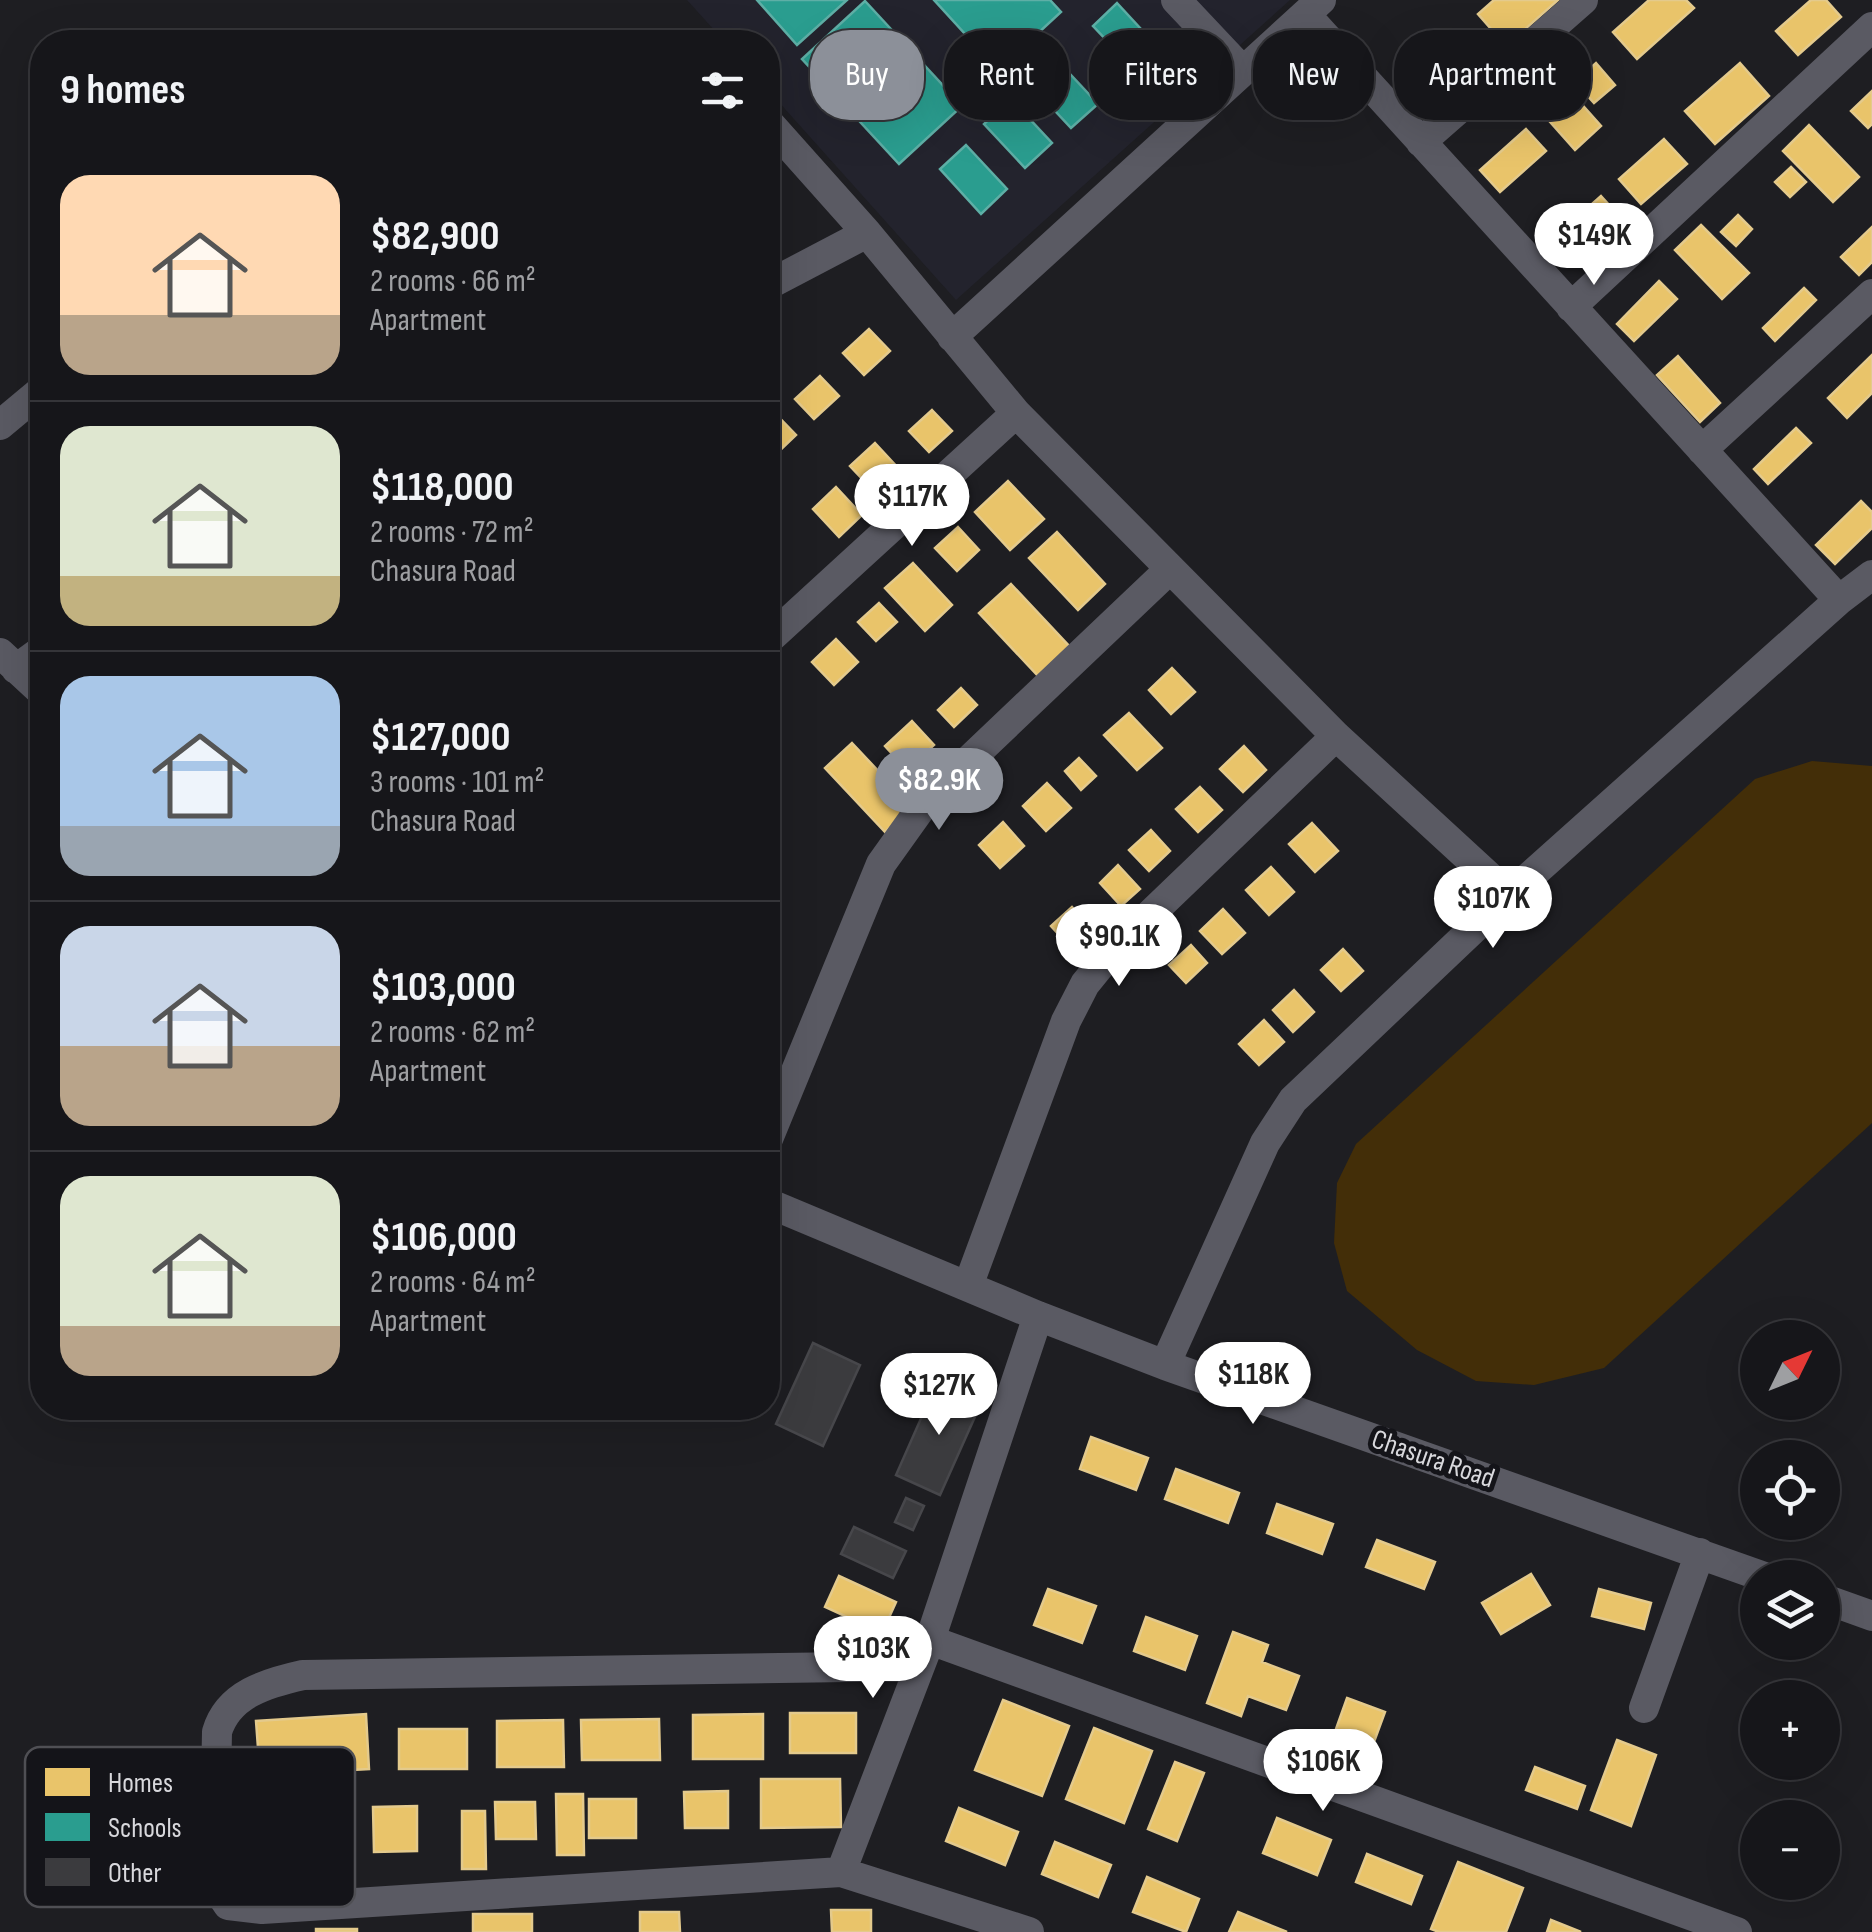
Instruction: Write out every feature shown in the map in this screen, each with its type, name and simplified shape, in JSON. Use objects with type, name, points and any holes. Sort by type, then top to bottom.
[{"type":"street","points":[[1176,0],[1242,70]]},
{"type":"street","points":[[1421,142],[1583,0]]},
{"type":"street","points":[[952,336],[1314,7],[1421,142],[1838,600]]},
{"type":"street","points":[[1571,307],[1872,27]]},
{"type":"street","points":[[780,135],[867,233],[1016,414],[1336,736],[1509,895]]},
{"type":"street","points":[[780,279],[867,233]]},
{"type":"street","points":[[1702,450],[1872,294]]},
{"type":"street","points":[[0,425],[30,400]]},
{"type":"street","points":[[780,629],[1016,414]]},
{"type":"street","points":[[780,1110],[881,864],[904,828],[926,801],[1170,569]]},
{"type":"street","points":[[1165,1365],[1266,1143],[1293,1100],[1509,895],[1838,600],[1872,575]]},
{"type":"street","points":[[8,661],[30,681]]},
{"type":"street","points":[[968,1286],[1066,1021],[1085,984],[1110,952],[1336,736]]},
{"type":"street","name":"Chasura Road","points":[[780,1209],[1165,1365],[1740,1568]]},
{"type":"street","points":[[841,1872],[924,1653],[1038,1316]]},
{"type":"street","points":[[1644,1708],[1700,1553]]},
{"type":"street","points":[[1840,1604],[1872,1616]]},
{"type":"street","points":[[217,1747],[223,1711],[276,1681],[303,1675],[924,1653],[1736,1932]]},
{"type":"street","points":[[355,1903],[841,1872],[1015,1930]]},
{"type":"street","points":[[239,1907],[293,1907]]},
{"type":"shaded area","points":[[687,0],[1290,0],[1233,51],[1233,30],[1089,30],[1089,120],[1156,120],[956,300],[780,103],[780,30],[714,30]]},
{"type":"shaded area","points":[[1812,761],[1872,766],[1872,1123],[1604,1368],[1534,1385],[1476,1381],[1417,1350],[1347,1291],[1334,1243],[1337,1183],[1356,1144],[1755,779]]},
{"type":"building: Homes","points":[[1494,0],[1558,0],[1524,30],[1492,30],[1478,14]]},
{"type":"building: Homes","points":[[1649,0],[1686,0],[1694,8],[1637,59],[1613,32]]},
{"type":"building: Homes","points":[[1811,0],[1826,0],[1841,17],[1798,55],[1776,31]]},
{"type":"building: Homes","points":[[1596,63],[1615,85],[1594,103],[1591,100],[1591,68]]},
{"type":"building: Homes","points":[[1740,63],[1769,96],[1715,144],[1685,111]]},
{"type":"building: Homes","points":[[1872,91],[1872,124],[1868,128],[1851,111]]},
{"type":"building: Homes","points":[[1591,115],[1601,126],[1575,150],[1548,120],[1591,120]]},
{"type":"building: Homes","points":[[1809,125],[1859,177],[1833,202],[1783,151]]},
{"type":"building: Homes","points":[[1526,129],[1546,151],[1500,192],[1480,170]]},
{"type":"building: Homes","points":[[1664,139],[1687,164],[1641,204],[1619,179]]},
{"type":"building: Homes","points":[[1791,167],[1806,182],[1790,197],[1775,182]]},
{"type":"building: Homes","points":[[1601,196],[1620,217],[1566,265],[1548,243]]},
{"type":"building: Homes","points":[[1738,215],[1752,229],[1736,246],[1721,232]]},
{"type":"building: Homes","points":[[1701,225],[1749,273],[1722,299],[1675,250]]},
{"type":"building: Homes","points":[[1872,227],[1872,262],[1859,275],[1841,257]]},
{"type":"building: Homes","points":[[1659,281],[1677,299],[1634,341],[1617,324]]},
{"type":"building: Homes","points":[[1804,288],[1816,300],[1775,341],[1763,328]]},
{"type":"building: Homes","points":[[869,329],[890,351],[864,375],[843,353]]},
{"type":"building: Homes","points":[[1872,355],[1872,393],[1847,418],[1828,398]]},
{"type":"building: Homes","points":[[1678,356],[1720,403],[1700,422],[1657,375]]},
{"type":"building: Homes","points":[[820,376],[839,396],[814,419],[795,399]]},
{"type":"building: Homes","points":[[932,410],[952,431],[929,452],[909,431]]},
{"type":"building: Homes","points":[[780,418],[796,435],[780,450]]},
{"type":"building: Homes","points":[[1796,428],[1811,443],[1768,484],[1754,469]]},
{"type":"building: Homes","points":[[875,443],[911,482],[886,504],[850,466]]},
{"type":"building: Homes","points":[[1008,481],[1044,519],[1010,550],[975,512]]},
{"type":"building: Homes","points":[[836,487],[862,515],[839,537],[813,509]]},
{"type":"building: Homes","points":[[1861,501],[1872,512],[1872,528],[1835,564],[1816,545]]},
{"type":"building: Homes","points":[[958,527],[979,550],[957,571],[935,548]]},
{"type":"building: Homes","points":[[1057,532],[1105,584],[1078,610],[1029,558]]},
{"type":"building: Homes","points":[[913,563],[952,605],[925,631],[885,588]]},
{"type":"building: Homes","points":[[1011,584],[1071,648],[1039,677],[979,613]]},
{"type":"building: Homes","points":[[879,603],[897,622],[876,641],[858,622]]},
{"type":"building: Homes","points":[[836,639],[858,662],[834,685],[812,662]]},
{"type":"building: Homes","points":[[1172,668],[1195,692],[1171,714],[1149,690]]},
{"type":"building: Homes","points":[[961,688],[977,705],[954,727],[938,710]]},
{"type":"building: Homes","points":[[1129,713],[1162,748],[1137,770],[1104,735]]},
{"type":"building: Homes","points":[[912,721],[934,745],[907,770],[885,746]]},
{"type":"building: Homes","points":[[852,743],[912,807],[885,832],[825,768]]},
{"type":"building: Homes","points":[[1244,746],[1266,770],[1243,792],[1220,769]]},
{"type":"building: Homes","points":[[1079,758],[1096,776],[1081,790],[1065,771]]},
{"type":"building: Homes","points":[[1047,783],[1071,808],[1046,831],[1023,806]]},
{"type":"building: Homes","points":[[1200,787],[1222,810],[1198,832],[1176,809]]},
{"type":"building: Homes","points":[[1003,822],[1024,846],[1000,868],[979,845]]},
{"type":"building: Homes","points":[[1312,823],[1338,851],[1315,872],[1289,844]]},
{"type":"building: Homes","points":[[1151,830],[1170,851],[1149,871],[1129,850]]},
{"type":"building: Homes","points":[[1118,865],[1140,889],[1121,906],[1100,883]]},
{"type":"building: Homes","points":[[1271,867],[1294,892],[1269,915],[1246,890]]},
{"type":"building: Homes","points":[[1072,907],[1093,930],[1073,950],[1051,926]]},
{"type":"building: Homes","points":[[1223,909],[1245,933],[1222,954],[1200,931]]},
{"type":"building: Homes","points":[[1191,945],[1207,963],[1186,983],[1169,965]]},
{"type":"building: Homes","points":[[1343,949],[1363,971],[1341,991],[1321,970]]},
{"type":"building: Homes","points":[[1294,990],[1314,1012],[1293,1032],[1273,1010]]},
{"type":"building: Homes","points":[[1264,1020],[1284,1042],[1259,1065],[1239,1044]]},
{"type":"building: Homes","points":[[1091,1437],[1148,1458],[1136,1490],[1080,1469]]},
{"type":"building: Homes","points":[[1176,1469],[1239,1493],[1228,1523],[1165,1499]]},
{"type":"building: Homes","points":[[1277,1504],[1333,1524],[1322,1554],[1267,1533]]},
{"type":"building: Homes","points":[[1377,1540],[1435,1562],[1424,1589],[1366,1567]]},
{"type":"building: Homes","points":[[1531,1574],[1550,1605],[1501,1634],[1482,1603]]},
{"type":"building: Homes","points":[[839,1576],[896,1602],[882,1633],[825,1607]]},
{"type":"building: Homes","points":[[1048,1589],[1096,1606],[1082,1643],[1034,1625]]},
{"type":"building: Homes","points":[[1599,1589],[1651,1603],[1644,1629],[1592,1616]]},
{"type":"building: Homes","points":[[1146,1617],[1197,1636],[1185,1670],[1134,1651]]},
{"type":"building: Homes","points":[[1233,1632],[1268,1645],[1262,1662],[1299,1676],[1286,1710],[1248,1696],[1241,1716],[1207,1703]]},
{"type":"building: Homes","points":[[1347,1698],[1385,1712],[1374,1742],[1336,1729]]},
{"type":"building: Homes","points":[[1003,1700],[1069,1726],[1042,1796],[975,1770]]},
{"type":"building: Homes","points":[[790,1713],[856,1713],[856,1753],[790,1753]]},
{"type":"building: Homes","points":[[366,1714],[369,1769],[355,1770],[355,1747],[258,1747],[256,1721]]},
{"type":"building: Homes","points":[[763,1714],[763,1759],[693,1759],[693,1715]]},
{"type":"building: Homes","points":[[659,1719],[660,1760],[582,1760],[581,1720]]},
{"type":"building: Homes","points":[[563,1720],[564,1767],[497,1767],[497,1721]]},
{"type":"building: Homes","points":[[1094,1728],[1152,1751],[1124,1823],[1066,1799]]},
{"type":"building: Homes","points":[[399,1729],[467,1729],[467,1769],[399,1769]]},
{"type":"building: Homes","points":[[1617,1740],[1656,1755],[1631,1826],[1591,1810]]},
{"type":"building: Homes","points":[[1175,1762],[1204,1773],[1177,1841],[1148,1829]]},
{"type":"building: Homes","points":[[1535,1767],[1585,1786],[1577,1809],[1526,1790]]},
{"type":"building: Homes","points":[[761,1779],[840,1779],[841,1827],[761,1828]]},
{"type":"building: Homes","points":[[728,1791],[728,1828],[685,1828],[684,1792]]},
{"type":"building: Homes","points":[[556,1794],[583,1794],[584,1855],[557,1855]]},
{"type":"building: Homes","points":[[589,1799],[636,1799],[636,1838],[589,1838]]},
{"type":"building: Homes","points":[[495,1802],[535,1802],[536,1839],[496,1839]]},
{"type":"building: Homes","points":[[417,1806],[417,1851],[374,1852],[373,1807]]},
{"type":"building: Homes","points":[[959,1808],[1018,1832],[1005,1865],[946,1841]]},
{"type":"building: Homes","points":[[462,1811],[485,1811],[486,1869],[462,1869]]},
{"type":"building: Homes","points":[[1277,1818],[1331,1840],[1317,1875],[1263,1853]]},
{"type":"building: Homes","points":[[1055,1842],[1111,1865],[1098,1897],[1042,1874]]},
{"type":"building: Homes","points":[[1367,1854],[1422,1876],[1411,1904],[1356,1882]]},
{"type":"building: Homes","points":[[1458,1862],[1523,1888],[1506,1932],[1431,1929]]},
{"type":"building: Homes","points":[[1147,1877],[1199,1899],[1186,1932],[1133,1912]]},
{"type":"building: Homes","points":[[831,1910],[871,1910],[871,1932],[832,1932]]},
{"type":"building: Homes","points":[[640,1912],[679,1912],[680,1932],[640,1932]]},
{"type":"building: Homes","points":[[1238,1912],[1287,1932],[1229,1932]]},
{"type":"building: Homes","points":[[473,1914],[532,1914],[532,1932],[473,1932]]},
{"type":"building: Homes","points":[[1551,1920],[1581,1932],[1547,1932]]},
{"type":"building: Homes","points":[[357,1929],[357,1932],[316,1932]]},
{"type":"building: Schools","points":[[757,0],[847,0],[810,30],[797,45]]},
{"type":"building: Schools","points":[[934,0],[1050,0],[1061,12],[1041,30],[961,30]]},
{"type":"building: Schools","points":[[865,1],[892,30],[834,30]]},
{"type":"building: Schools","points":[[1117,3],[1142,30],[1097,30],[1093,26]]},
{"type":"building: Schools","points":[[810,52],[810,68],[802,59]]},
{"type":"building: Schools","points":[[924,65],[944,87],[947,120],[899,164],[858,120],[924,120]]},
{"type":"building: Schools","points":[[1069,73],[1089,94],[1089,112],[1071,128],[1064,120],[1069,120]]},
{"type":"building: Schools","points":[[988,120],[1031,120],[1052,143],[1025,168],[984,124]]},
{"type":"building: Schools","points":[[966,145],[1007,189],[981,214],[940,169]]},
{"type":"building: Other","points":[[813,1343],[860,1365],[823,1446],[776,1424]]},
{"type":"building: Other","points":[[938,1380],[982,1401],[940,1495],[896,1475]]},
{"type":"building: Other","points":[[906,1498],[924,1506],[913,1530],[895,1522]]},
{"type":"building: Other","points":[[854,1527],[906,1551],[893,1578],[841,1554]]}]
